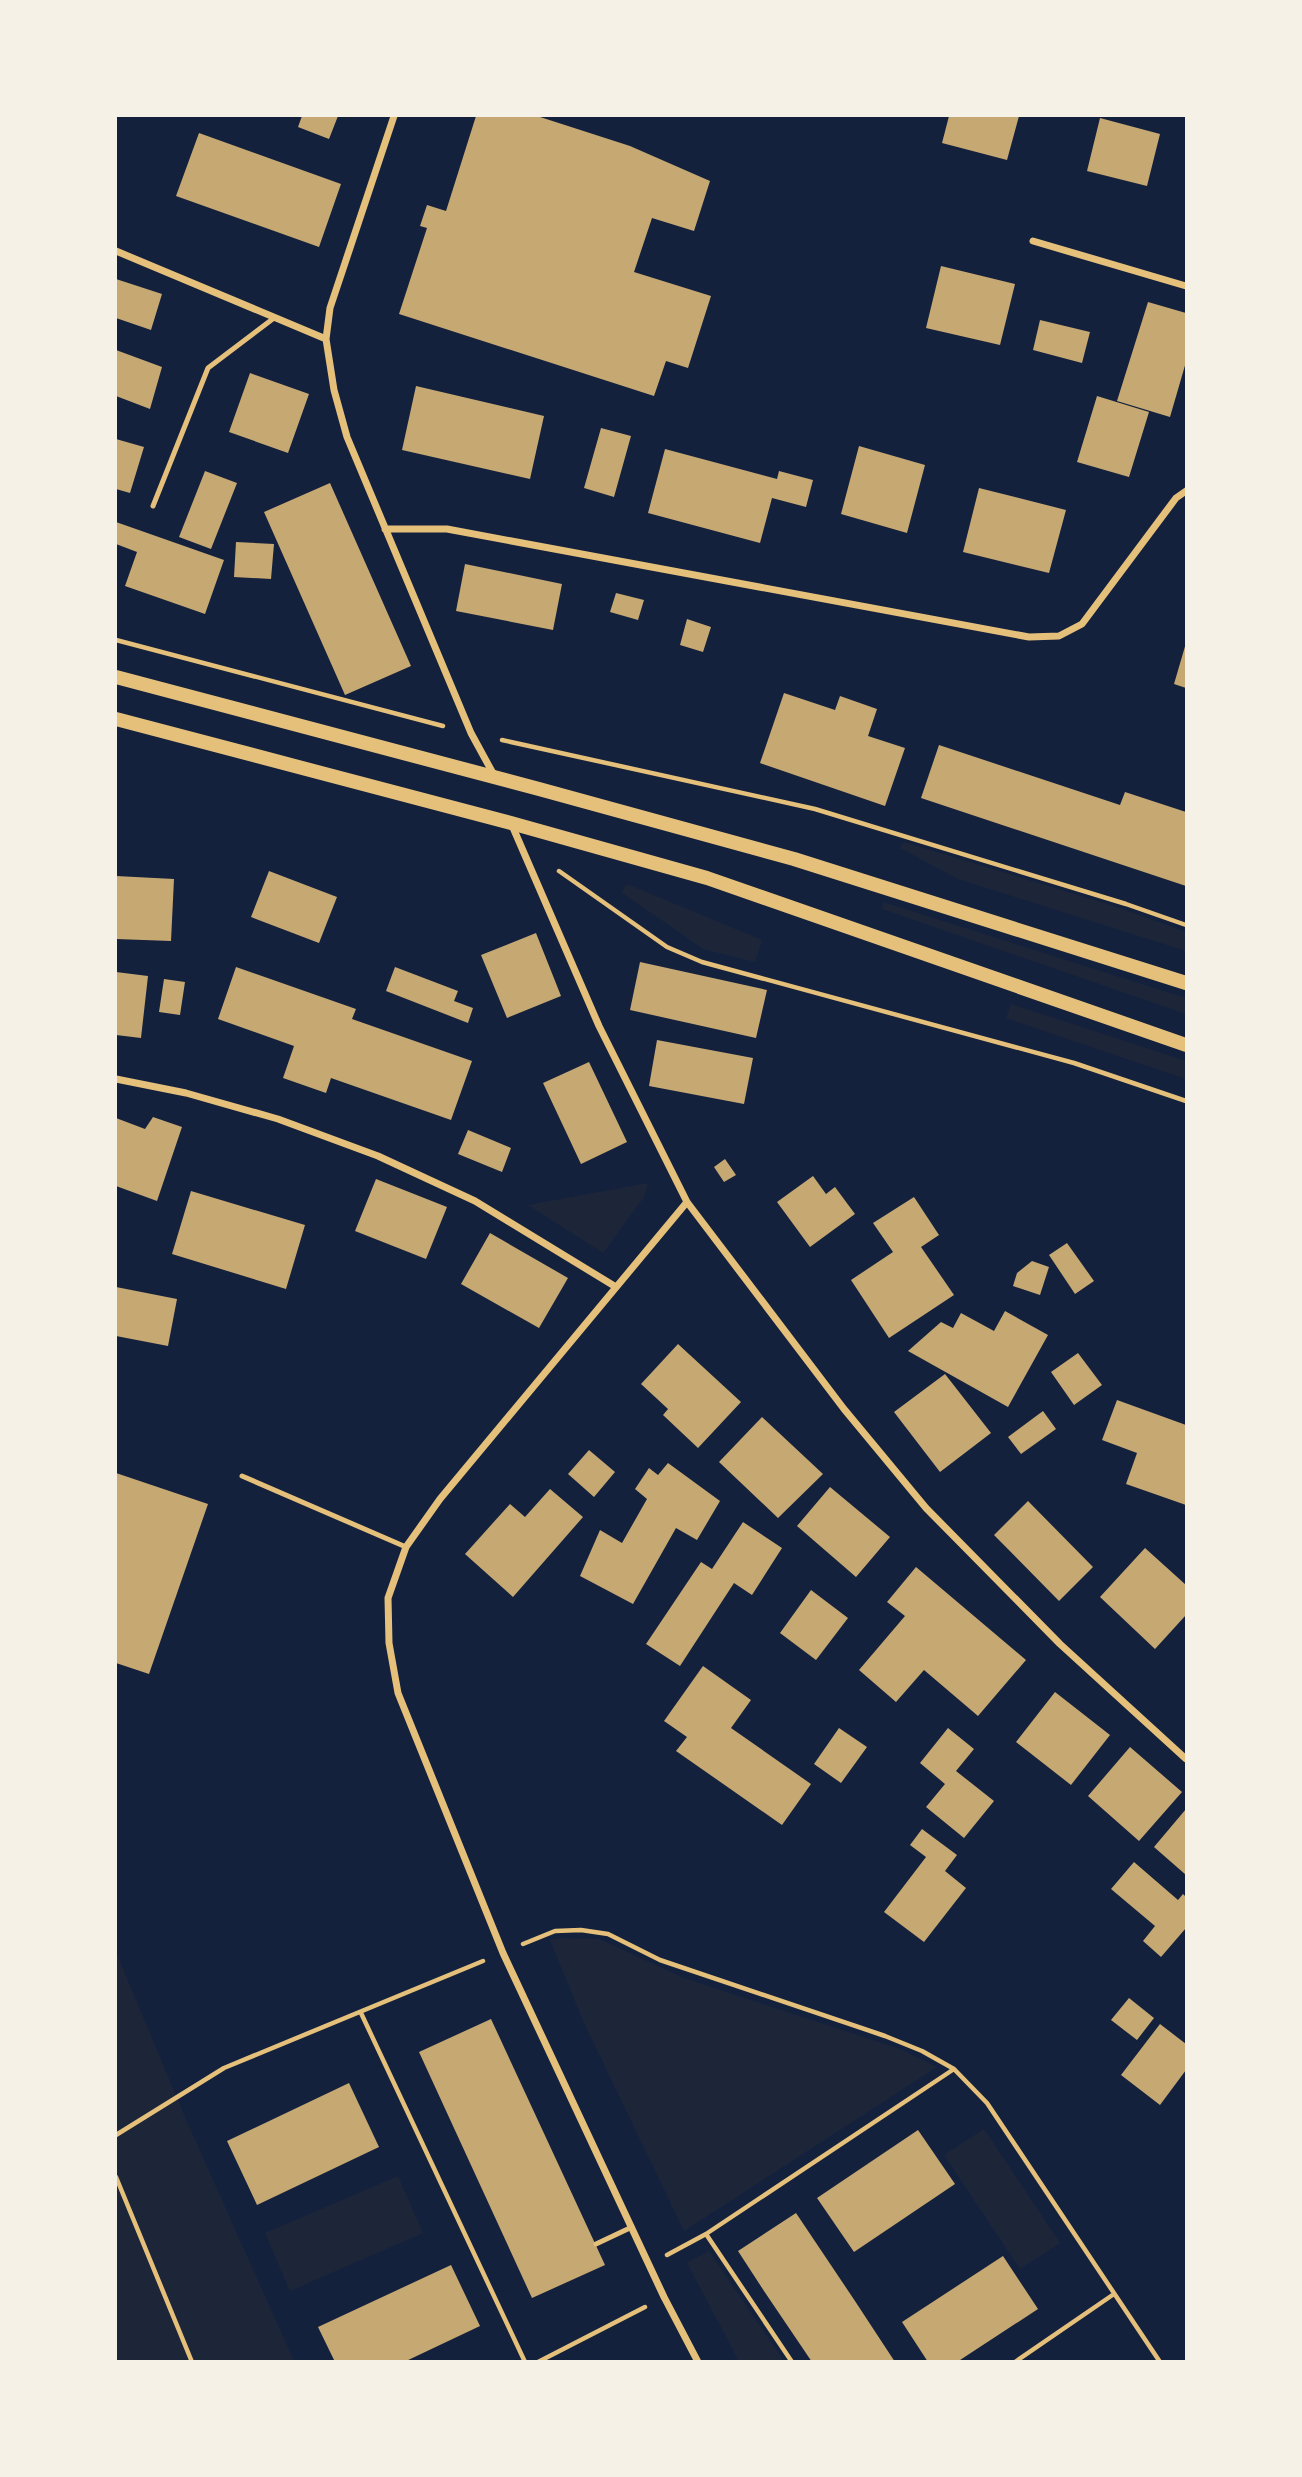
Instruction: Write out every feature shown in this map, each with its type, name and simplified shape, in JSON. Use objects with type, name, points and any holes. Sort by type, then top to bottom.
[{"type":"main road","points":[[116,677],[794,859],[1186,983]]},
{"type":"main road","points":[[116,719],[511,822],[707,878],[1186,1045]]},
{"type":"street","points":[[394,116],[330,308],[326,339],[334,390],[347,437],[471,733],[495,777]]},
{"type":"street","points":[[1033,241],[1186,286]]},
{"type":"street","points":[[116,251],[326,339]]},
{"type":"street","points":[[385,530],[447,529],[1030,637],[1059,636],[1082,624],[1176,498],[1186,491]]},
{"type":"street","points":[[511,822],[599,1026],[687,1202],[844,1409],[926,1508],[1060,1644],[1186,1759]]},
{"type":"street","points":[[116,1079],[186,1093],[278,1119],[378,1156],[475,1201],[616,1287]]},
{"type":"street","points":[[687,1202],[440,1499],[406,1547],[388,1598],[389,1643],[398,1693],[503,1953],[664,2297],[698,2361]]},
{"type":"lane","points":[[153,506],[208,368],[274,318]]},
{"type":"lane","points":[[243,1476],[406,1547]]},
{"type":"lane","points":[[596,2244],[632,2227]]},
{"type":"path","points":[[116,640],[471,733],[815,810],[1114,900],[1186,925]]},
{"type":"path","points":[[548,863],[667,947],[702,962],[1074,1063],[1186,1101]]},
{"type":"path","points":[[116,2135],[224,2068],[555,1931],[581,1930],[608,1934],[660,1961],[885,2036],[922,2051],[954,2069],[986,2103],[1160,2361]]},
{"type":"path","points":[[361,2013],[525,2361]]},
{"type":"path","points":[[650,2264],[706,2234],[954,2069]]},
{"type":"path","points":[[116,2177],[192,2361]]},
{"type":"path","points":[[706,2234],[792,2361]]},
{"type":"path","points":[[1015,2361],[1114,2294]]},
{"type":"path","points":[[538,2361],[664,2297]]},
{"type":"shaded area","points":[[904,842],[1117,907],[1186,932],[1186,951],[958,879],[900,848]]},
{"type":"shaded area","points":[[627,884],[762,940],[755,962],[703,949],[621,892]]},
{"type":"shaded area","points":[[883,902],[1186,998],[1186,1014],[882,909]]},
{"type":"shaded area","points":[[1011,1004],[1186,1061],[1186,1079],[1006,1018]]},
{"type":"shaded area","points":[[648,1183],[644,1197],[603,1253],[528,1205]]},
{"type":"shaded area","points":[[599,1939],[684,1978],[900,2049],[937,2067],[684,2231],[584,2023],[550,1940]]},
{"type":"shaded area","points":[[116,1952],[185,2117],[294,2361],[116,2361]]},
{"type":"shaded area","points":[[984,2129],[1060,2243],[1020,2269],[944,2155]]},
{"type":"shaded area","points":[[398,2176],[423,2233],[290,2291],[265,2233]]},
{"type":"shaded area","points":[[709,2251],[784,2361],[739,2361],[687,2263]]},
{"type":"building","points":[[302,116],[338,116],[329,139],[298,127]]},
{"type":"building","points":[[476,116],[537,116],[630,146],[710,181],[694,231],[652,218],[634,272],[711,296],[688,368],[666,361],[654,396],[399,314],[427,228],[420,226],[427,205],[446,211]]},
{"type":"building","points":[[949,116],[1019,116],[1007,160],[942,143]]},
{"type":"building","points":[[1100,118],[1160,134],[1147,186],[1087,171]]},
{"type":"building","points":[[199,133],[341,184],[319,247],[176,196]]},
{"type":"building","points":[[941,266],[1015,284],[1000,345],[926,328]]},
{"type":"building","points":[[116,279],[162,294],[151,330],[116,318]]},
{"type":"building","points":[[1148,302],[1186,313],[1186,362],[1170,417],[1117,401]]},
{"type":"building","points":[[1040,320],[1090,332],[1082,363],[1033,350]]},
{"type":"building","points":[[116,350],[162,367],[150,409],[116,396]]},
{"type":"building","points":[[250,373],[309,394],[288,453],[229,432]]},
{"type":"building","points":[[416,386],[544,416],[530,479],[402,450]]},
{"type":"building","points":[[1097,396],[1149,412],[1129,477],[1077,462]]},
{"type":"building","points":[[601,428],[631,436],[614,497],[584,488]]},
{"type":"building","points":[[116,439],[144,447],[130,493],[116,489]]},
{"type":"building","points":[[859,446],[925,465],[907,533],[841,514]]},
{"type":"building","points":[[665,449],[777,479],[779,471],[813,480],[806,507],[772,498],[760,543],[648,513]]},
{"type":"building","points":[[205,471],[237,483],[211,549],[179,537]]},
{"type":"building","points":[[330,483],[411,666],[345,695],[264,512]]},
{"type":"building","points":[[979,488],[1066,510],[1049,573],[963,552]]},
{"type":"building","points":[[116,522],[224,560],[205,614],[125,586],[137,552],[116,544]]},
{"type":"building","points":[[236,542],[274,544],[271,579],[234,577]]},
{"type":"building","points":[[465,564],[562,584],[553,630],[456,611]]},
{"type":"building","points":[[616,593],[644,600],[638,620],[610,612]]},
{"type":"building","points":[[687,619],[711,627],[703,652],[680,645]]},
{"type":"building","points":[[1186,643],[1186,688],[1174,684]]},
{"type":"building","points":[[784,693],[835,710],[840,696],[877,709],[868,736],[905,748],[885,806],[760,763]]},
{"type":"building","points":[[939,745],[1120,805],[1125,792],[1186,812],[1186,886],[921,798]]},
{"type":"building","points":[[269,871],[337,897],[319,943],[251,917]]},
{"type":"building","points":[[116,876],[174,879],[171,941],[116,939]]},
{"type":"building","points":[[536,933],[561,996],[507,1018],[481,955]]},
{"type":"building","points":[[640,962],[767,990],[756,1038],[630,1010]]},
{"type":"building","points":[[236,967],[356,1009],[352,1019],[472,1061],[451,1120],[331,1078],[326,1093],[283,1078],[294,1046],[218,1019]]},
{"type":"building","points":[[395,967],[458,991],[454,1001],[473,1008],[468,1023],[386,991]]},
{"type":"building","points":[[116,972],[148,976],[141,1038],[116,1035]]},
{"type":"building","points":[[164,979],[185,982],[180,1015],[159,1012]]},
{"type":"building","points":[[657,1040],[753,1058],[744,1104],[649,1086]]},
{"type":"building","points":[[589,1062],[627,1142],[581,1164],[543,1083]]},
{"type":"building","points":[[153,1117],[182,1127],[157,1201],[116,1186],[116,1118],[145,1129]]},
{"type":"building","points":[[468,1130],[511,1148],[502,1172],[458,1154]]},
{"type":"building","points":[[725,1159],[736,1175],[724,1182],[714,1167]]},
{"type":"building","points":[[813,1176],[826,1194],[835,1187],[855,1214],[810,1247],[777,1202]]},
{"type":"building","points":[[376,1179],[447,1207],[426,1259],[355,1231]]},
{"type":"building","points":[[191,1191],[305,1225],[286,1289],[172,1254]]},
{"type":"building","points":[[914,1197],[939,1235],[921,1247],[954,1295],[889,1338],[851,1280],[893,1252],[873,1223]]},
{"type":"building","points":[[490,1233],[568,1278],[539,1328],[461,1284]]},
{"type":"building","points":[[1067,1243],[1094,1281],[1075,1294],[1049,1255]]},
{"type":"building","points":[[1032,1261],[1049,1267],[1040,1295],[1013,1286],[1017,1273]]},
{"type":"building","points":[[116,1287],[177,1299],[168,1346],[116,1336]]},
{"type":"building","points":[[1005,1311],[1048,1335],[1008,1407],[908,1351],[941,1322],[953,1328],[961,1313],[994,1331]]},
{"type":"building","points":[[678,1344],[741,1402],[698,1448],[663,1415],[668,1409],[641,1384]]},
{"type":"building","points":[[1078,1353],[1102,1385],[1074,1405],[1051,1372]]},
{"type":"building","points":[[945,1374],[991,1433],[940,1472],[894,1412]]},
{"type":"building","points":[[1117,1400],[1186,1425],[1186,1505],[1126,1484],[1137,1453],[1102,1440]]},
{"type":"building","points":[[1043,1411],[1056,1429],[1021,1454],[1008,1437]]},
{"type":"building","points":[[762,1417],[823,1474],[778,1518],[719,1462]]},
{"type":"building","points":[[589,1450],[615,1472],[594,1497],[568,1474]]},
{"type":"building","points":[[668,1463],[720,1501],[697,1540],[676,1528],[633,1604],[580,1576],[600,1530],[622,1543],[647,1499],[635,1489],[649,1468],[658,1475]]},
{"type":"building","points":[[116,1473],[208,1504],[149,1674],[116,1663]]},
{"type":"building","points":[[830,1487],[890,1537],[856,1577],[797,1526]]},
{"type":"building","points":[[550,1489],[583,1517],[513,1597],[465,1554],[510,1504],[525,1517]]},
{"type":"building","points":[[1028,1501],[1093,1567],[1059,1601],[994,1535]]},
{"type":"building","points":[[743,1522],[782,1548],[752,1595],[734,1583],[680,1666],[646,1644],[701,1562],[712,1569]]},
{"type":"building","points":[[1145,1548],[1186,1585],[1186,1615],[1155,1649],[1100,1597]]},
{"type":"building","points":[[916,1567],[1026,1660],[978,1716],[924,1670],[896,1702],[859,1670],[905,1616],[887,1602]]},
{"type":"building","points":[[811,1590],[848,1618],[816,1660],[780,1633]]},
{"type":"building","points":[[703,1666],[751,1700],[731,1728],[811,1784],[782,1825],[676,1751],[687,1737],[664,1721]]},
{"type":"building","points":[[1055,1692],[1110,1735],[1071,1785],[1016,1742]]},
{"type":"building","points":[[839,1728],[867,1747],[841,1783],[814,1764]]},
{"type":"building","points":[[948,1728],[974,1749],[956,1771],[994,1801],[964,1838],[926,1807],[945,1784],[920,1763]]},
{"type":"building","points":[[1130,1747],[1182,1792],[1139,1841],[1088,1796]]},
{"type":"building","points":[[1186,1809],[1186,1875],[1154,1847]]},
{"type":"building","points":[[922,1829],[957,1855],[945,1871],[966,1888],[924,1942],[884,1912],[926,1857],[910,1845]]},
{"type":"building","points":[[1134,1862],[1178,1900],[1183,1894],[1186,1897],[1186,1928],[1161,1957],[1143,1941],[1155,1926],[1111,1889]]},
{"type":"building","points":[[1129,1998],[1154,2018],[1137,2040],[1111,2020]]},
{"type":"building","points":[[491,2019],[605,2265],[532,2298],[419,2052]]},
{"type":"building","points":[[1160,2024],[1186,2044],[1186,2070],[1160,2105],[1121,2075]]},
{"type":"building","points":[[349,2083],[379,2147],[257,2205],[227,2141]]},
{"type":"building","points":[[918,2130],[955,2184],[854,2252],[817,2198]]},
{"type":"building","points":[[796,2213],[895,2362],[812,2362],[764,2291],[738,2251]]},
{"type":"building","points":[[1003,2256],[1038,2309],[957,2362],[928,2362],[902,2322]]},
{"type":"building","points":[[451,2265],[480,2326],[404,2362],[335,2362],[318,2327]]}]
